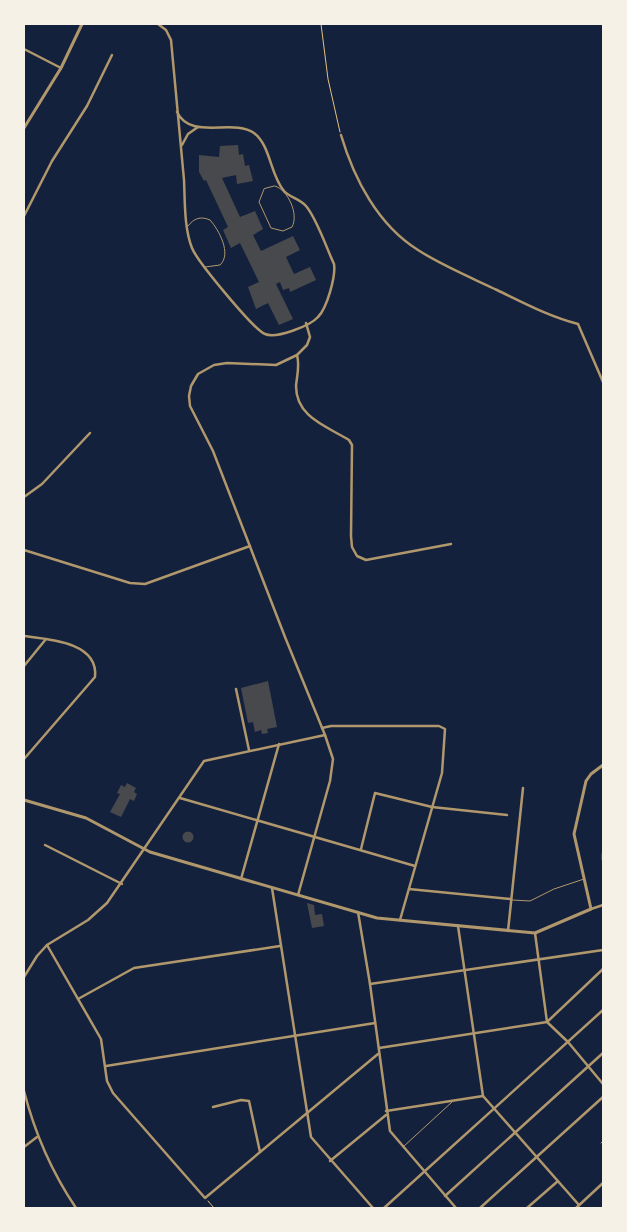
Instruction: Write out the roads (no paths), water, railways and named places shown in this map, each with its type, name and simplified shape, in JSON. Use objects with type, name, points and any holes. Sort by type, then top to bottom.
[{"type":"street","points":[[24,128],[62,68],[82,24]]},
{"type":"street","points":[[158,24],[166,30],[171,40],[177,112],[188,226],[192,249],[204,267],[259,331],[277,336],[318,317],[336,273],[334,264],[309,210],[300,201],[284,191],[261,142],[254,133],[245,130],[186,124],[177,112]]},
{"type":"street","points":[[24,49],[62,68]]},
{"type":"street","points":[[24,216],[52,161],[92,98],[112,55]]},
{"type":"street","points":[[181,147],[188,134],[199,126]]},
{"type":"street","points":[[341,135],[346,153],[367,197],[383,220],[418,250],[523,305],[547,315],[578,324],[603,382]]},
{"type":"street","points":[[298,895],[316,836],[333,767],[326,735],[214,451],[190,406],[191,386],[198,374],[214,365],[227,363],[276,365],[297,355],[307,345],[310,337],[306,324]]},
{"type":"street","points":[[297,355],[299,362],[297,397],[301,409],[349,440],[352,445],[351,536],[352,547],[357,556],[366,560],[451,544]]},
{"type":"street","points":[[24,497],[42,484],[90,433]]},
{"type":"street","points":[[24,550],[130,583],[145,584],[250,546]]},
{"type":"street","points":[[24,636],[74,645],[94,663],[95,678],[24,759]]},
{"type":"street","points":[[24,666],[46,639]]},
{"type":"street","points":[[236,689],[249,750]]},
{"type":"street","points":[[322,728],[331,726],[440,726],[446,729],[442,773],[400,920]]},
{"type":"street","points":[[24,977],[37,956],[47,945],[88,920],[107,903],[122,884],[204,761],[234,753],[326,735]]},
{"type":"street","points":[[241,878],[279,744]]},
{"type":"street","points":[[591,909],[574,834],[586,781],[591,774],[603,765]]},
{"type":"street","points":[[508,931],[523,788]]},
{"type":"street","points":[[361,850],[375,793],[432,807],[507,815]]},
{"type":"street","points":[[180,798],[415,866]]},
{"type":"street","points":[[24,800],[86,818],[145,850],[377,918],[535,933],[603,905]]},
{"type":"street","points":[[44,844],[122,884]]},
{"type":"street","points":[[603,854],[603,860]]},
{"type":"street","points":[[272,888],[311,1137],[372,1208]]},
{"type":"street","points":[[409,889],[511,899]]},
{"type":"street","points":[[358,912],[390,1131],[456,1208]]},
{"type":"street","points":[[458,926],[483,1096],[579,1205]]},
{"type":"street","points":[[535,933],[547,1022],[568,1042],[603,1084]]},
{"type":"street","points":[[47,945],[101,1039],[107,1081],[113,1093],[205,1198],[378,1054]]},
{"type":"street","points":[[78,999],[134,968],[280,946]]},
{"type":"street","points":[[370,984],[603,950]]},
{"type":"street","points":[[379,1048],[547,1022],[603,969]]},
{"type":"street","points":[[384,1208],[425,1173],[603,1010]]},
{"type":"street","points":[[106,1066],[375,1023]]},
{"type":"street","points":[[445,1196],[603,1053]]},
{"type":"street","points":[[24,1091],[37,1137],[57,1179],[76,1208]]},
{"type":"street","points":[[330,1161],[386,1113],[483,1096]]},
{"type":"street","points":[[480,1208],[603,1097]]},
{"type":"street","points":[[213,1107],[241,1100],[250,1101],[260,1152]]},
{"type":"street","points":[[24,1147],[37,1137]]},
{"type":"street","points":[[527,1208],[558,1181]]},
{"type":"street","points":[[576,1208],[603,1183]]},
{"type":"lane","points":[[269,187],[279,187],[284,191],[296,217],[292,227],[283,231],[271,228],[259,202],[261,192],[269,187]]},
{"type":"lane","points":[[188,226],[191,221],[201,217],[210,220],[226,251],[220,265],[204,267]]},
{"type":"lane","points":[[511,899],[530,901],[554,889],[584,879]]},
{"type":"lane","points":[[402,1147],[452,1101]]}]
